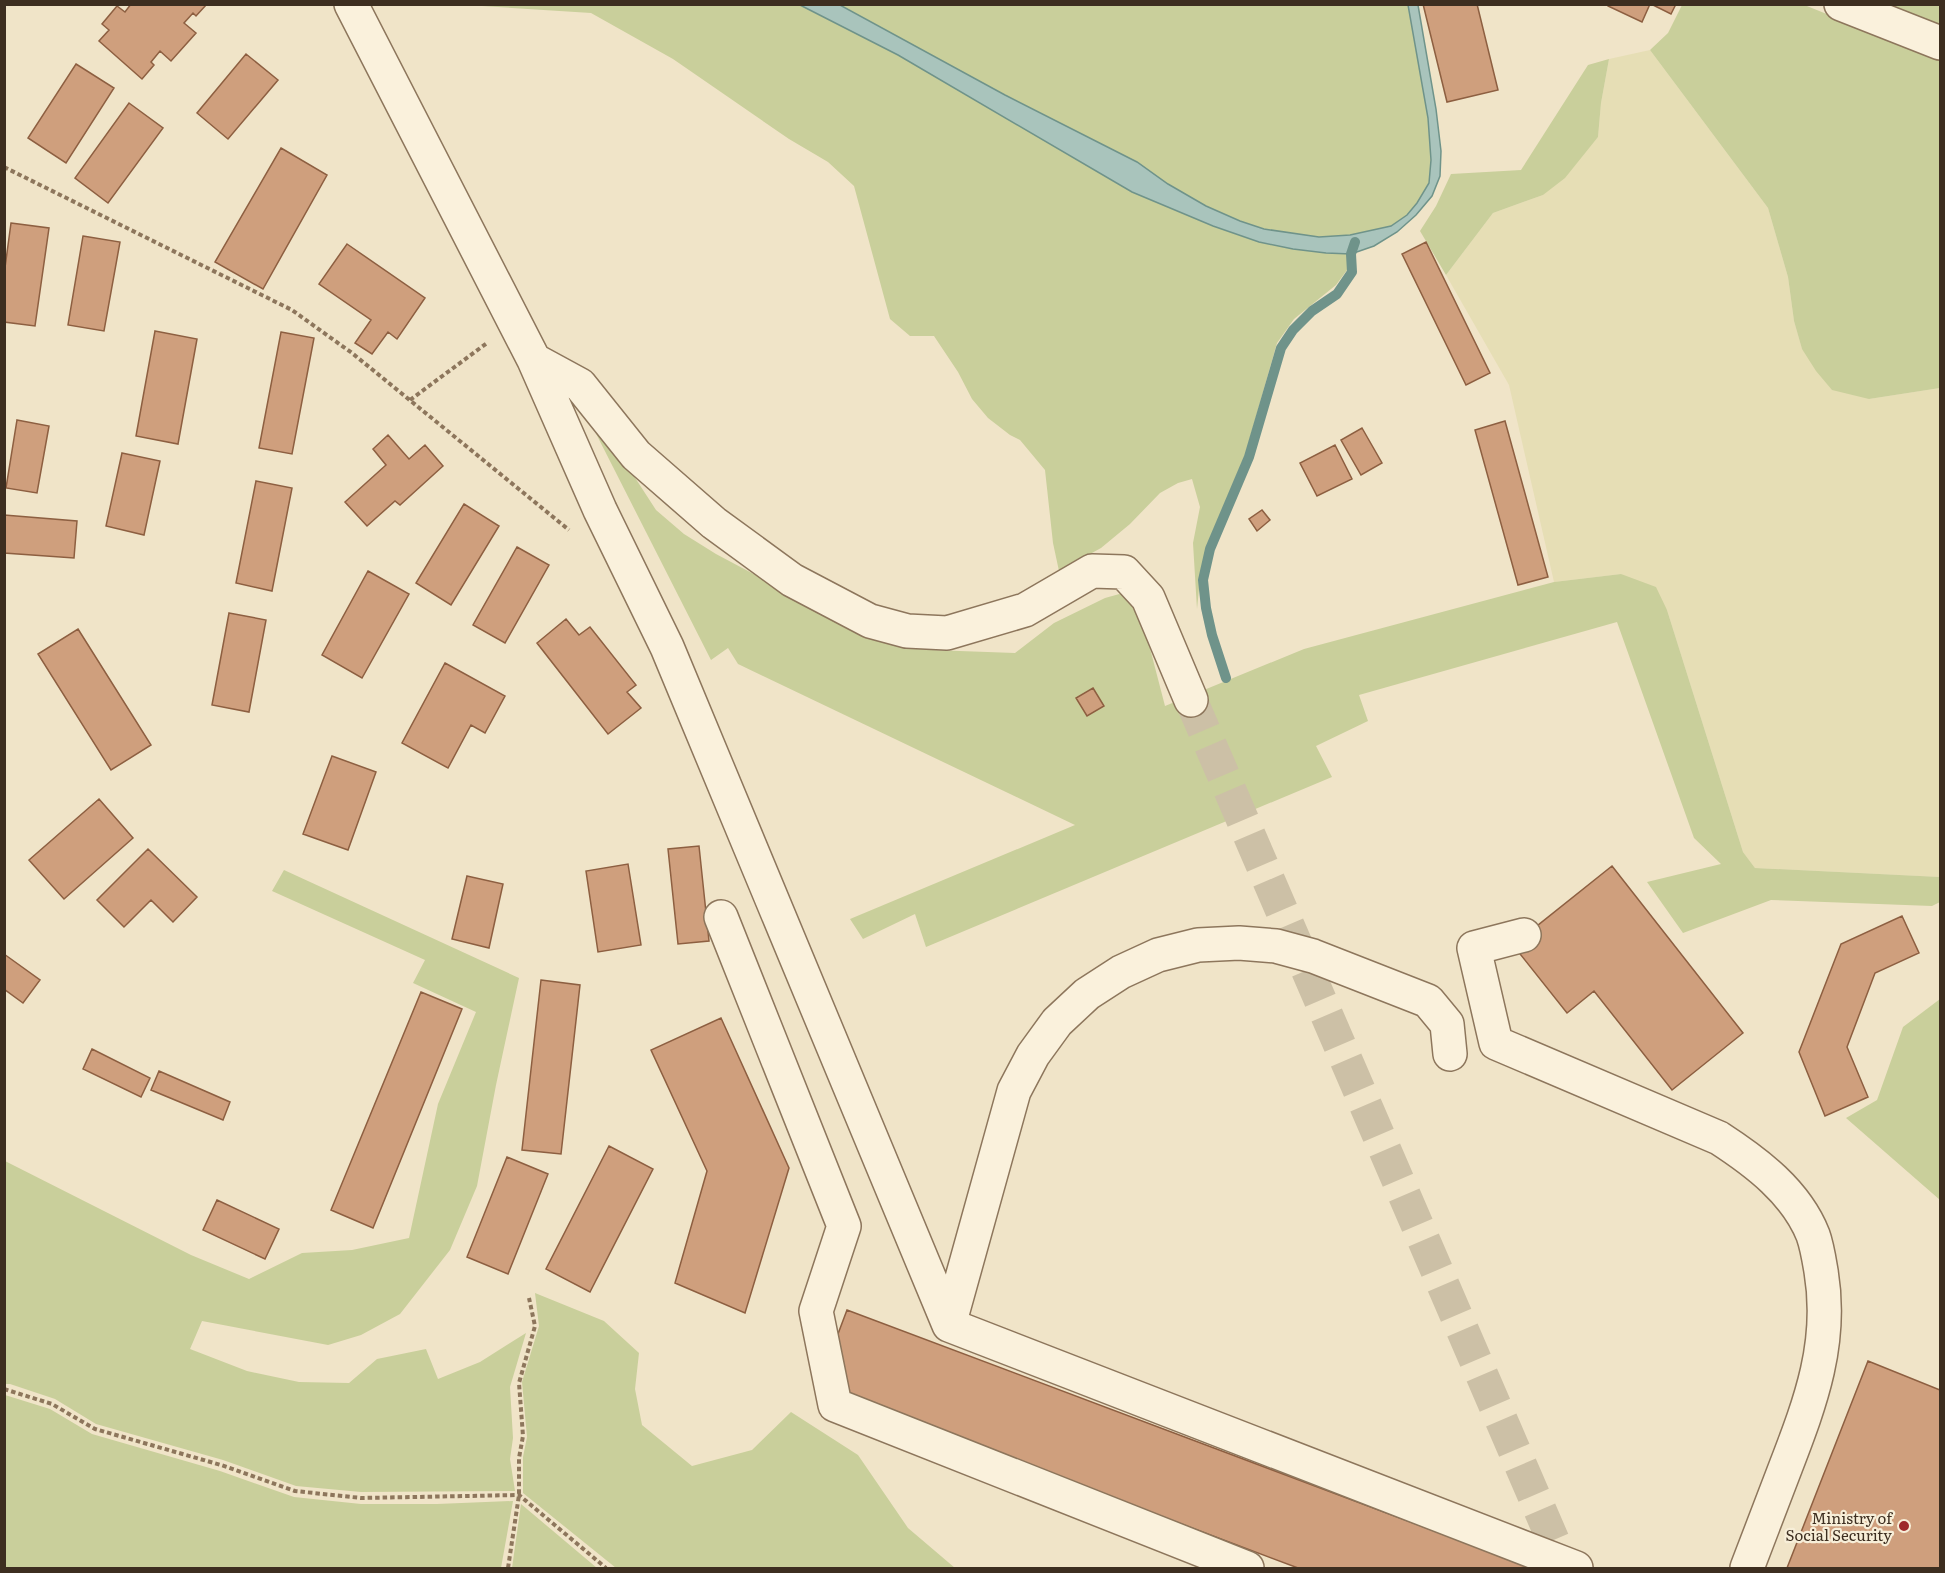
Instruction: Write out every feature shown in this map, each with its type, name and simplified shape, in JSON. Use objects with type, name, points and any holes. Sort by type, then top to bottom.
[{"type":"lane","points":[[351,4],[534,360],[600,510],[668,647],[949,1326],[1576,1569]]},
{"type":"lane","points":[[1841,4],[1941,43]]},
{"type":"lane","points":[[534,360],[580,385],[636,455],[714,523],[792,580],[870,621],[907,631],[947,633],[1025,610],[1092,571],[1124,572],[1148,598],[1191,700]]},
{"type":"lane","points":[[721,917],[844,1226],[816,1311],[835,1405],[1247,1569]]},
{"type":"lane","points":[[1524,935],[1474,948],[1496,1043],[1719,1138],[1749,1158],[1776,1182],[1799,1210],[1813,1235],[1825,1292],[1825,1328],[1820,1363],[1808,1408],[1747,1569]]},
{"type":"lane","points":[[949,1326],[1014,1091],[1033,1055],[1057,1022],[1087,994],[1121,972],[1158,955],[1198,945],[1239,943],[1276,946],[1313,956],[1428,1000],[1447,1024],[1450,1054]]},
{"type":"path","points":[[4,167],[292,310],[352,353],[580,538],[600,510]]},
{"type":"path","points":[[410,400],[514,324]]},
{"type":"path","points":[[508,1569],[519,1495],[519,1458],[523,1436],[519,1383],[535,1326],[529,1298]]},
{"type":"path","points":[[4,1389],[52,1404],[95,1429],[221,1465],[295,1491],[361,1498],[519,1495],[606,1569]]},
{"type":"shaded area","points":[[1650,50],[1768,208],[1788,277],[1794,321],[1802,349],[1869,399],[1940,388],[1940,877],[1755,868],[1743,852],[1667,610],[1621,574],[1554,582],[1509,385],[1446,275],[1493,213],[1543,195],[1598,137],[1609,59]]},
{"type":"green space","points":[[1802,4],[1940,60],[1940,388],[1869,399],[1832,390],[1802,349],[1794,321],[1788,277],[1768,208],[1650,50],[1668,33],[1682,5]]},
{"type":"green space","points":[[466,5],[800,5],[898,55],[1132,192],[1213,226],[1259,242],[1293,249],[1351,254],[1347,270],[1336,285],[1294,319],[1277,343],[1245,455],[1206,547],[1197,609],[1193,543],[1200,507],[1192,479],[1178,483],[1160,493],[1130,524],[1101,548],[1059,571],[1053,543],[1045,470],[1020,440],[988,418],[972,399],[958,372],[934,336],[910,336],[890,319],[854,186],[828,162],[789,139],[673,59],[591,13]]},
{"type":"green space","points":[[840,5],[1408,5],[1428,118],[1431,160],[1429,183],[1407,215],[1391,226],[1350,235],[1319,237],[1264,229],[1206,206],[1168,184],[1137,162],[1005,95]]},
{"type":"green space","points":[[1872,5],[1940,5],[1940,33]]},
{"type":"green space","points":[[1609,59],[1598,137],[1565,178],[1543,195],[1493,213],[1446,275],[1420,231],[1436,206],[1451,174],[1521,170],[1588,65]]},
{"type":"green space","points":[[580,402],[595,416],[656,510],[684,534],[716,554],[852,626],[890,641],[932,650],[1015,653],[1054,623],[1105,598],[1123,593],[1139,606],[1165,706],[1304,649],[1554,582],[1621,574],[1656,587],[1667,610],[1743,852],[1755,868],[1940,877],[1940,902],[1932,906],[1771,900],[1683,933],[1647,882],[1721,864],[1694,838],[1617,622],[1359,695],[1368,721],[1316,746],[1332,777],[926,947],[915,914],[863,939],[850,919],[1075,825],[738,664],[728,648],[711,660]]},
{"type":"green space","points":[[284,870],[519,978],[477,1186],[450,1250],[400,1314],[361,1335],[328,1345],[202,1321],[190,1349],[247,1371],[299,1382],[349,1383],[377,1359],[426,1349],[438,1379],[480,1362],[526,1333],[510,1387],[513,1438],[510,1459],[515,1491],[361,1492],[296,1486],[223,1460],[96,1424],[55,1399],[5,1384],[5,1161],[191,1255],[249,1279],[302,1253],[352,1250],[409,1238],[438,1104],[476,1012],[413,983],[425,960],[272,891]]},
{"type":"green space","points":[[1940,999],[1940,1200],[1846,1118],[1877,1100],[1903,1027]]},
{"type":"green space","points":[[535,1293],[604,1321],[639,1353],[635,1389],[642,1425],[692,1466],[752,1450],[791,1412],[858,1455],[908,1528],[955,1568],[616,1568],[523,1493],[523,1457],[527,1437],[522,1382],[539,1326]]},
{"type":"green space","points":[[5,1395],[50,1409],[92,1434],[220,1471],[294,1497],[361,1504],[513,1501],[501,1568],[5,1568]]},
{"type":"green space","points":[[521,1504],[597,1568],[512,1568]]},
{"type":"water","points":[[800,5],[840,5],[1005,95],[1137,162],[1168,184],[1206,206],[1264,229],[1319,237],[1350,235],[1391,226],[1407,215],[1429,183],[1431,160],[1428,118],[1408,5],[1418,5],[1436,109],[1441,151],[1440,176],[1432,196],[1416,215],[1397,232],[1374,246],[1351,254],[1293,249],[1259,242],[1213,226],[1132,192],[898,55]]},
{"type":"building","points":[[131,4],[207,4],[196,16],[193,13],[184,23],[196,33],[171,61],[160,51],[151,62],[154,65],[142,79],[99,41],[109,30],[102,24],[117,6],[125,12]]},
{"type":"building","points":[[1423,4],[1477,4],[1498,90],[1447,102]]},
{"type":"building","points":[[1608,4],[1650,4],[1642,22]]},
{"type":"building","points":[[1651,4],[1676,4],[1671,14]]},
{"type":"building","points":[[246,54],[278,80],[228,139],[197,113]]},
{"type":"building","points":[[76,64],[114,88],[66,163],[28,138]]},
{"type":"building","points":[[129,103],[163,128],[108,203],[75,178]]},
{"type":"building","points":[[281,148],[327,175],[263,289],[215,262]]},
{"type":"building","points":[[11,223],[49,228],[35,326],[4,322],[4,275]]},
{"type":"building","points":[[83,236],[120,242],[104,331],[68,325]]},
{"type":"building","points":[[1426,242],[1490,373],[1466,385],[1402,254]]},
{"type":"building","points":[[347,244],[425,298],[397,339],[388,332],[372,354],[355,343],[371,320],[319,284]]},
{"type":"building","points":[[155,331],[197,339],[178,444],[136,436]]},
{"type":"building","points":[[281,332],[314,338],[292,454],[259,448]]},
{"type":"building","points":[[17,420],[49,426],[37,493],[6,488]]},
{"type":"building","points":[[1505,421],[1548,577],[1518,585],[1475,430]]},
{"type":"building","points":[[1362,428],[1382,463],[1361,475],[1341,440]]},
{"type":"building","points":[[388,435],[409,459],[425,445],[443,466],[400,505],[395,501],[367,526],[345,502],[386,465],[373,449]]},
{"type":"building","points":[[1335,445],[1352,479],[1317,496],[1300,463]]},
{"type":"building","points":[[122,453],[160,461],[144,535],[106,526]]},
{"type":"building","points":[[256,481],[292,488],[272,591],[236,583]]},
{"type":"building","points":[[464,504],[499,526],[451,605],[416,583]]},
{"type":"building","points":[[1262,510],[1270,520],[1257,531],[1249,519]]},
{"type":"building","points":[[4,515],[77,521],[74,558],[4,553]]},
{"type":"building","points":[[517,547],[549,565],[505,643],[473,625]]},
{"type":"building","points":[[368,571],[409,594],[362,678],[322,655]]},
{"type":"building","points":[[229,613],[266,620],[249,712],[212,705]]},
{"type":"building","points":[[566,619],[579,635],[590,627],[636,685],[627,692],[641,708],[608,734],[537,643]]},
{"type":"building","points":[[78,629],[151,745],[111,770],[38,654]]},
{"type":"building","points":[[445,663],[505,696],[485,733],[471,725],[448,768],[402,743]]},
{"type":"building","points":[[1093,688],[1104,706],[1087,716],[1076,698]]},
{"type":"building","points":[[332,756],[376,772],[348,850],[303,834]]},
{"type":"building","points":[[99,799],[133,838],[64,899],[29,860]]},
{"type":"building","points":[[699,846],[709,941],[678,944],[668,849]]},
{"type":"building","points":[[148,849],[197,897],[173,922],[151,900],[124,927],[97,900]]},
{"type":"building","points":[[628,864],[641,945],[598,952],[586,871]]},
{"type":"building","points":[[1612,866],[1743,1033],[1672,1090],[1594,991],[1567,1013],[1513,945]]},
{"type":"building","points":[[467,876],[503,884],[489,948],[452,939]]},
{"type":"building","points":[[1902,916],[1919,953],[1875,973],[1847,1047],[1868,1097],[1825,1116],[1799,1052],[1841,944]]},
{"type":"building","points":[[4,954],[40,980],[23,1003],[4,989]]},
{"type":"building","points":[[541,980],[580,985],[561,1154],[522,1150]]},
{"type":"building","points":[[421,992],[462,1009],[373,1228],[331,1210]]},
{"type":"building","points":[[721,1018],[789,1168],[745,1313],[675,1283],[707,1171],[651,1050]]},
{"type":"building","points":[[92,1049],[150,1078],[141,1097],[83,1069]]},
{"type":"building","points":[[159,1071],[230,1102],[223,1120],[151,1090]]},
{"type":"building","points":[[609,1146],[653,1169],[590,1292],[546,1269]]},
{"type":"building","points":[[507,1157],[548,1174],[508,1274],[467,1257]]},
{"type":"building","points":[[217,1200],[279,1229],[265,1259],[203,1230]]},
{"type":"building","points":[[847,1310],[1533,1568],[1298,1568],[818,1387]]},
{"type":"building","points":[[1868,1361],[1940,1390],[1940,1568],[1787,1568]]},
{"type":"waterway","points":[[1226,678],[1206,608],[1203,580],[1210,549],[1249,457],[1281,348],[1293,330],[1312,311],[1337,294],[1352,272],[1351,254],[1355,242]]},
{"type":"tunnel","points":[[1191,700],[1565,1568]]},
{"type":"place","name":"Ministry of Social Security","points":[[1904,1526]]}]
